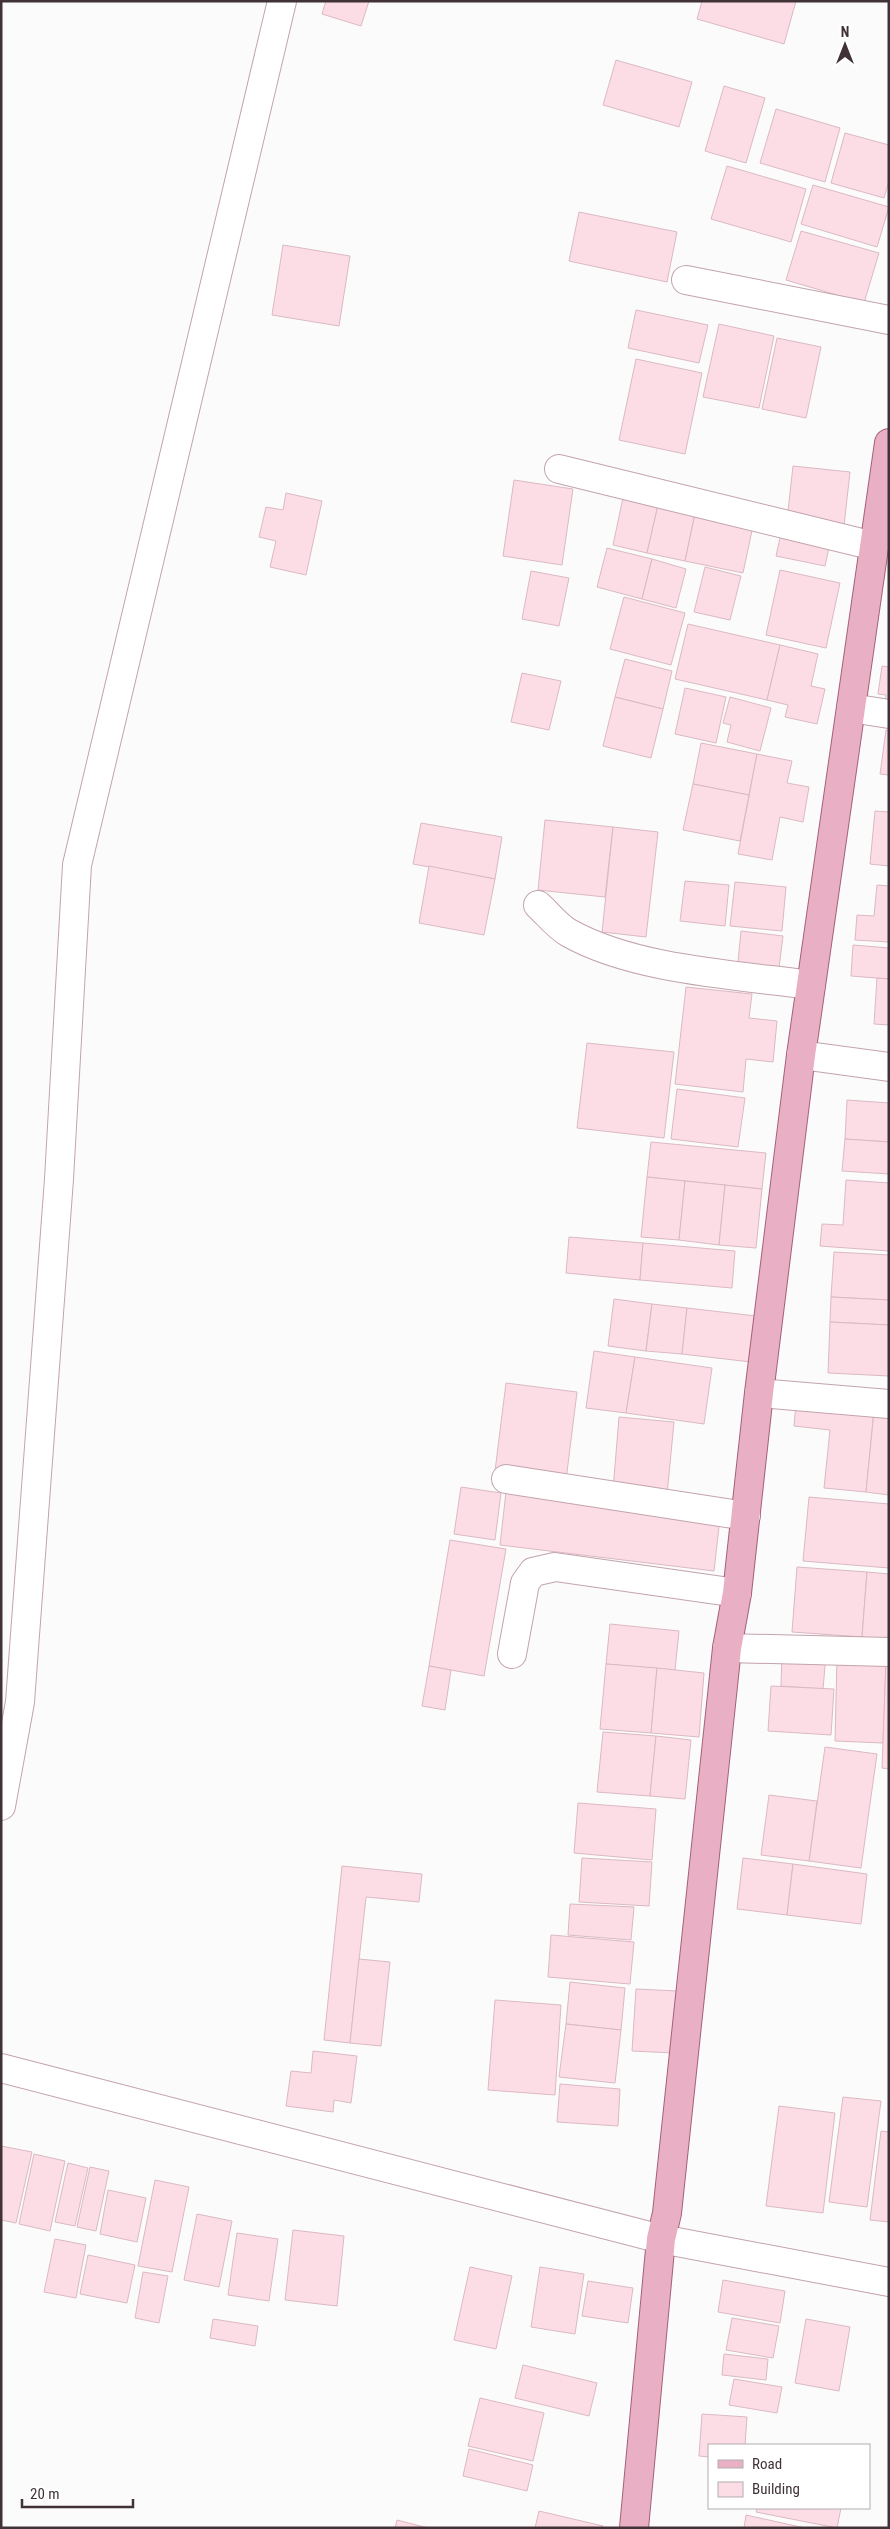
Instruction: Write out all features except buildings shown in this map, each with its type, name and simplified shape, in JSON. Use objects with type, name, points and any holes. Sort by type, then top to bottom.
[{"type":"main road","points":[[634,2528],[662,2239],[667,2213],[727,1648],[737,1593],[759,1393],[801,1056],[889,443]]},
{"type":"street","points":[[1,1806],[20,1702],[58,1189],[77,865],[282,1]]},
{"type":"street","points":[[686,280],[889,320]]},
{"type":"street","points":[[559,469],[874,546]]},
{"type":"street","points":[[851,708],[889,714]]},
{"type":"street","points":[[538,905],[568,932],[610,951],[671,966],[811,985]]},
{"type":"street","points":[[801,1056],[889,1067]]},
{"type":"street","points":[[759,1393],[889,1404]]},
{"type":"street","points":[[506,1479],[746,1516]]},
{"type":"street","points":[[512,1654],[525,1583],[533,1572],[555,1567],[737,1593]]},
{"type":"street","points":[[727,1648],[889,1652]]},
{"type":"street","points":[[1,2068],[662,2239],[889,2282]]}]
